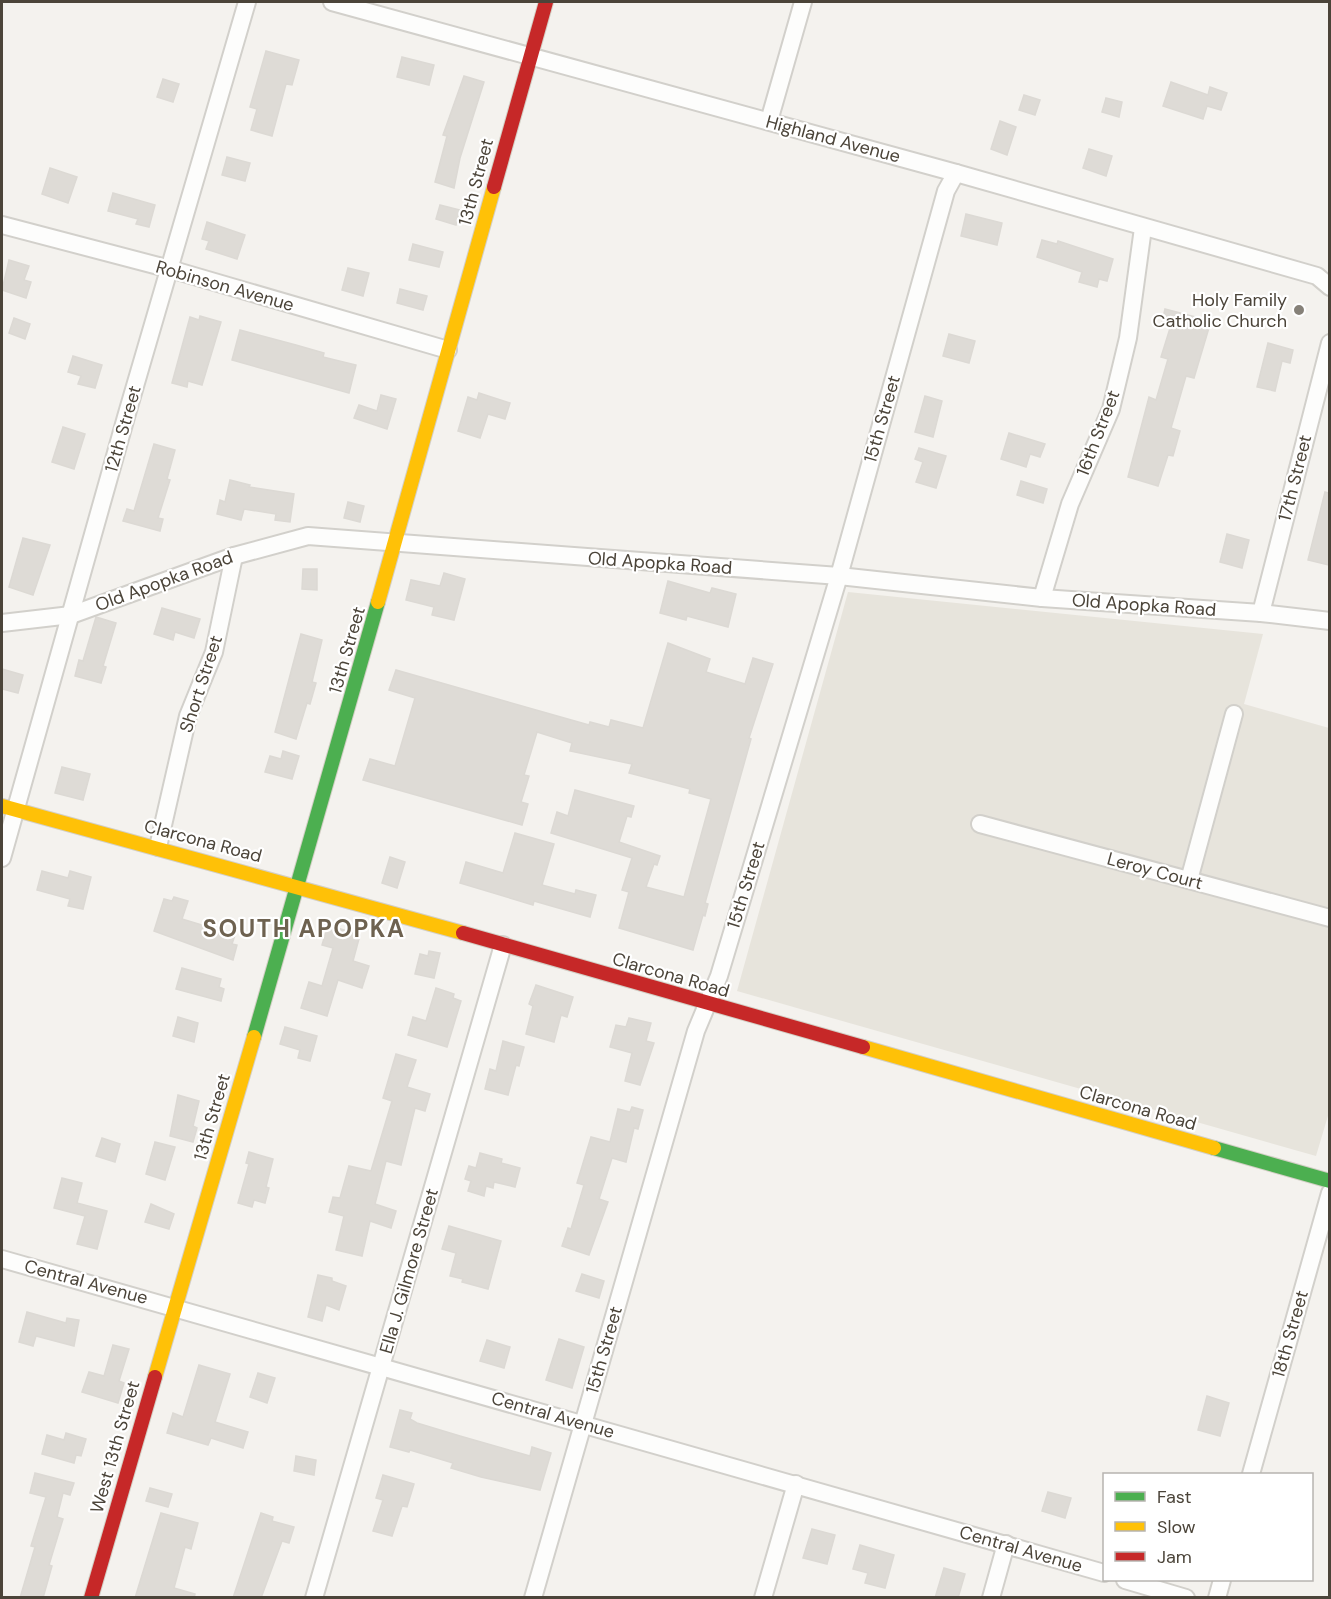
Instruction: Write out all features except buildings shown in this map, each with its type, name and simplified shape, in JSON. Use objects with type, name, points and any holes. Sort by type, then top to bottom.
[{"type":"street","name":"12th Street","points":[[2,858],[8,808],[70,615],[247,2]]},
{"type":"street","name":"Highland Avenue","points":[[332,2],[956,173],[1317,276],[1329,287]]},
{"type":"street","name":"13th Street","points":[[175,1307],[299,886],[546,2]]},
{"type":"street","points":[[769,121],[803,2]]},
{"type":"street","name":"15th Street","points":[[533,1598],[696,1031],[722,966],[839,576],[946,191],[956,173]]},
{"type":"street","name":"Robinson Avenue","points":[[2,225],[170,270],[448,350]]},
{"type":"street","name":"16th Street","points":[[1042,598],[1070,504],[1111,409],[1128,338],[1143,228]]},
{"type":"street","name":"17th Street","points":[[1261,613],[1329,344]]},
{"type":"street","name":"Old Apopka Road","points":[[2,623],[70,615],[234,556],[308,536],[839,576],[1042,598],[1261,613],[1329,621]]},
{"type":"street","name":"Short Street","points":[[158,847],[188,716],[214,652],[234,556]]},
{"type":"street","points":[[1189,880],[1234,714]]},
{"type":"street","name":"Clarcona Road","points":[[8,808],[299,886],[1329,1181]]},
{"type":"street","name":"Leroy Court","points":[[980,824],[1329,918]]},
{"type":"street","name":"Ella J. Gilmore Street","points":[[314,1598],[503,945]]},
{"type":"street","name":"18th Street","points":[[1251,1473],[1329,1193]]},
{"type":"street","name":"Central Avenue","points":[[2,1259],[1103,1573]]},
{"type":"street","name":"West 13th Street","points":[[91,1598],[175,1307]]},
{"type":"street","points":[[763,1598],[796,1484]]},
{"type":"street","points":[[991,1598],[1006,1544]]},
{"type":"street","points":[[1128,1581],[1186,1598]]},
{"type":"street","points":[[1217,1598],[1222,1581]]},
{"type":"shaded area","points":[[848,592],[1263,634],[1244,704],[1329,728],[1330,1109],[1316,1156],[737,991]]},
{"type":"traffic: fast","points":[[254,1037],[378,602]]},
{"type":"traffic: fast","points":[[1214,1148],[1330,1181]]},
{"type":"traffic: slow","points":[[378,602],[494,187]]},
{"type":"traffic: slow","points":[[2,806],[463,933]]},
{"type":"traffic: slow","points":[[155,1377],[254,1037]]},
{"type":"traffic: slow","points":[[863,1047],[1214,1148]]},
{"type":"traffic: jam","points":[[494,187],[546,2]]},
{"type":"traffic: jam","points":[[463,933],[863,1047]]},
{"type":"traffic: jam","points":[[91,1598],[155,1377]]},
{"type":"place","name":"Holy Family Catholic Church","points":[[1299,310]]},
{"type":"district","name":"SOUTH APOPKA","points":[[304,928]]}]
